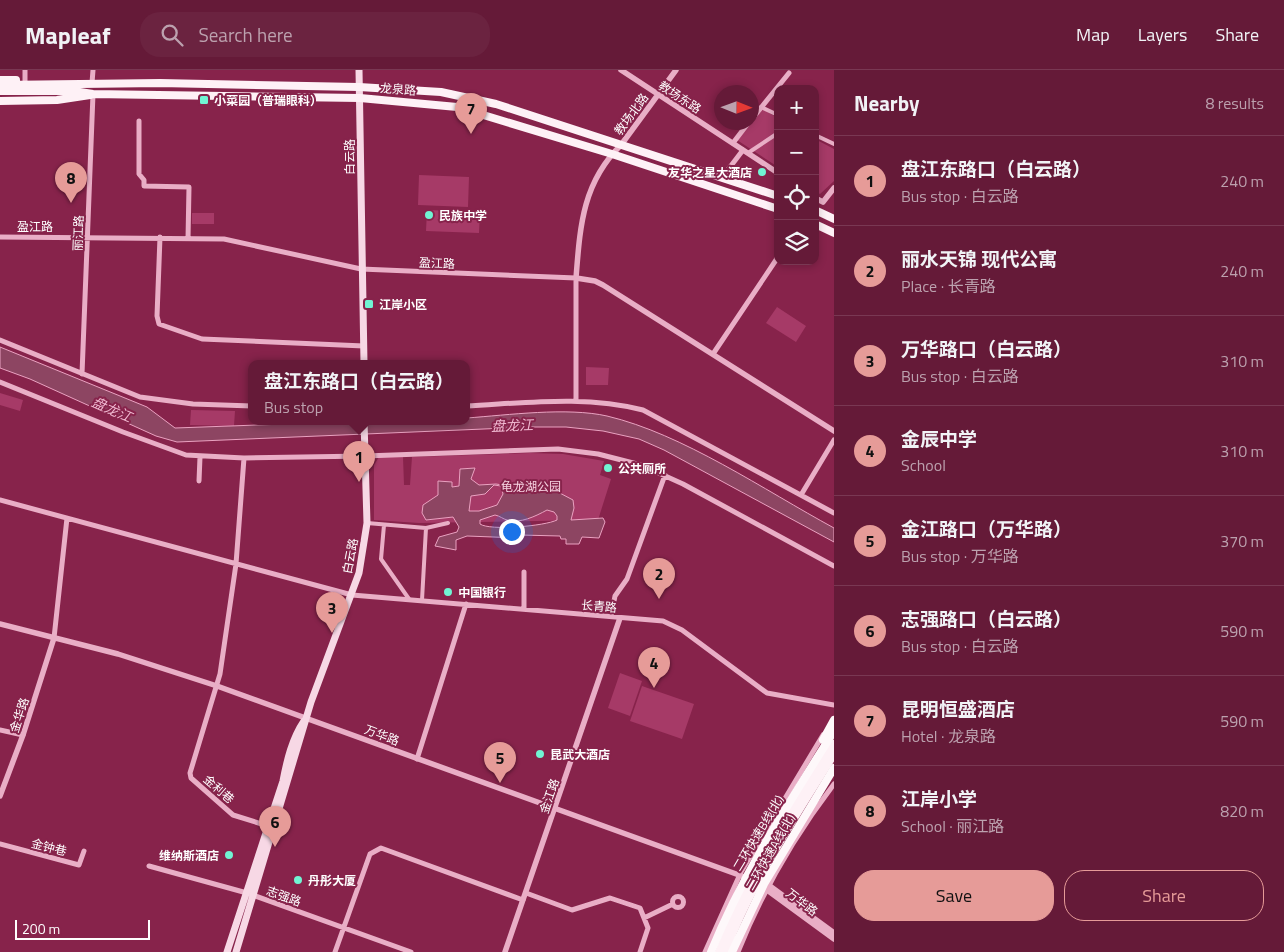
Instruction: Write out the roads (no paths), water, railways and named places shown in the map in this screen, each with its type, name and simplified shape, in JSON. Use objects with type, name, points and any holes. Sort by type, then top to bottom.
[{"type":"highway","points":[[798,800],[834,720]]},
{"type":"highway","name":"二环快速B线(北)","points":[[711,952],[743,881],[798,800],[834,731]]},
{"type":"highway","name":"二环快速A线(北)","points":[[732,952],[764,884],[830,765]]},
{"type":"main road","name":"白云路","points":[[358,70],[364,360]]},
{"type":"main road","points":[[0,80],[40,84]]},
{"type":"main road","name":"龙泉路","points":[[0,85],[92,83],[359,87],[432,92],[467,97],[496,104],[774,195]]},
{"type":"main road","name":"龙泉路","points":[[0,91],[360,98],[457,107],[612,154],[774,208]]},
{"type":"main road","points":[[0,96],[92,94]]},
{"type":"main road","points":[[0,101],[57,100],[92,94]]},
{"type":"main road","points":[[819,212],[834,219]]},
{"type":"main road","points":[[819,226],[834,232]]},
{"type":"main road","name":"白云路","points":[[227,952],[250,895],[307,717],[359,573],[367,523],[364,425]]},
{"type":"main road","points":[[719,952],[814,770],[834,716]]},
{"type":"main road","name":"白云路","points":[[236,952],[268,826],[297,731],[307,717]]},
{"type":"main road","points":[[830,765],[834,744]]},
{"type":"main road","points":[[798,800],[830,765],[834,754]]},
{"type":"main road","points":[[725,952],[756,880]]},
{"type":"street","points":[[25,70],[25,81]]},
{"type":"street","points":[[92,83],[93,70]]},
{"type":"street","name":"教场东路","points":[[621,70],[774,170]]},
{"type":"street","name":"教场北路","points":[[576,278],[583,209],[595,181],[612,154],[676,70]]},
{"type":"street","points":[[759,111],[789,73]]},
{"type":"street","name":"丽江路","points":[[82,374],[92,94]]},
{"type":"street","points":[[762,107],[774,113]]},
{"type":"street","points":[[139,121],[139,174],[144,186],[189,187],[188,239]]},
{"type":"street","points":[[733,143],[743,130]]},
{"type":"street","points":[[725,179],[727,171],[745,151],[774,135]]},
{"type":"street","points":[[819,137],[834,144]]},
{"type":"street","points":[[819,212],[823,202],[834,188]]},
{"type":"street","points":[[819,200],[823,202]]},
{"type":"street","name":"盈江路","points":[[0,237],[88,236],[235,241],[361,269],[576,278],[595,281],[834,431]]},
{"type":"street","points":[[160,238],[157,316],[159,324],[202,339],[364,346]]},
{"type":"street","points":[[713,354],[774,263]]},
{"type":"street","points":[[576,278],[576,400]]},
{"type":"street","points":[[0,340],[140,396],[160,401],[248,406]]},
{"type":"street","points":[[0,382],[173,452],[200,457],[365,456],[558,449],[618,459],[664,475],[834,566]]},
{"type":"street","points":[[470,406],[576,400],[624,405],[643,410],[834,513]]},
{"type":"street","points":[[801,495],[834,440]]},
{"type":"street","points":[[199,482],[200,457]]},
{"type":"street","points":[[217,686],[236,564],[244,458]]},
{"type":"street","points":[[611,617],[615,596],[627,579],[664,475]]},
{"type":"street","name":"长青路","points":[[0,500],[352,594],[673,624],[767,694],[820,702]]},
{"type":"street","points":[[54,638],[67,518]]},
{"type":"street","points":[[367,523],[426,528],[448,524]]},
{"type":"street","points":[[384,525],[381,559],[409,600]]},
{"type":"street","points":[[422,600],[426,528]]},
{"type":"street","points":[[524,572],[524,609]]},
{"type":"street","points":[[417,758],[466,604]]},
{"type":"street","name":"金江路","points":[[505,952],[620,618]]},
{"type":"street","name":"万华路","points":[[0,624],[118,654],[217,686],[307,717],[555,810],[740,874],[768,887],[834,933]]},
{"type":"street","name":"金华路","points":[[0,796],[24,735],[54,638]]},
{"type":"street","name":"金利巷","points":[[217,686],[193,758],[191,778],[234,815],[268,826]]},
{"type":"street","points":[[820,702],[834,700]]},
{"type":"street","points":[[820,702],[834,705]]},
{"type":"street","points":[[705,952],[740,874],[834,716]]},
{"type":"street","points":[[0,730],[24,735]]},
{"type":"street","points":[[738,952],[768,887],[806,822],[834,784]]},
{"type":"street","name":"金钟巷","points":[[0,844],[79,864],[84,851]]},
{"type":"street","points":[[335,952],[370,854],[381,848],[523,900]]},
{"type":"street","name":"志强路","points":[[149,866],[250,895],[411,952]]},
{"type":"street","name":"万华路","points":[[768,887],[834,939]]},
{"type":"street","points":[[526,893],[576,910],[610,898],[637,907],[644,918],[648,932],[640,952]]},
{"type":"street","points":[[644,918],[673,904]]},
{"type":"water","name":"盘龙江","points":[[0,347],[147,407],[175,428],[258,425],[470,425],[470,418],[556,412],[591,413],[607,416],[636,424],[665,436],[723,464],[834,528],[834,542],[664,450],[639,439],[603,431],[566,427],[531,427],[177,442],[156,436],[30,379],[0,368]]},
{"type":"water","points":[[475,468],[471,479],[479,485],[496,484],[516,487],[548,483],[556,491],[573,500],[574,508],[571,520],[603,518],[605,522],[599,538],[582,537],[579,544],[566,544],[566,539],[561,539],[560,536],[520,535],[519,538],[467,536],[456,540],[456,550],[435,546],[439,537],[457,532],[459,527],[453,517],[426,520],[422,513],[423,505],[438,495],[438,481],[452,482],[452,487],[459,486],[460,469]],"holes":[[[494,485],[501,486],[503,494],[497,505],[479,511],[469,511],[471,496],[485,494]],[[547,510],[554,512],[557,520],[518,527],[495,527],[480,524],[480,520],[495,515],[507,520],[517,521],[533,517]]]},
{"type":"place","name":"小菜园（普瑞眼科）","points":[[204,100]]},
{"type":"place","name":"昆明恒盛酒店","points":[[471,134]]},
{"type":"place","name":"友华之星大酒店","points":[[762,172]]},
{"type":"place","name":"江岸小学","points":[[71,203]]},
{"type":"place","name":"民族中学","points":[[429,215]]},
{"type":"place","name":"江岸小区","points":[[369,304]]},
{"type":"place","name":"公共厕所","points":[[608,468]]},
{"type":"place","name":"盘江东路口（白云路）","points":[[359,482]]},
{"type":"place","name":"中国银行","points":[[448,592]]},
{"type":"place","name":"丽水天锦 现代公寓","points":[[659,599]]},
{"type":"place","name":"万华路口（白云路）","points":[[332,633]]},
{"type":"place","name":"金辰中学","points":[[654,688]]},
{"type":"place","name":"昆武大酒店","points":[[540,754]]},
{"type":"place","name":"金江路口（万华路）","points":[[500,783]]},
{"type":"place","name":"志强路口（白云路）","points":[[275,847]]},
{"type":"place","name":"维纳斯酒店","points":[[229,855]]},
{"type":"place","name":"丹彤大厦","points":[[298,880]]},
{"type":"park label","name":"龟龙湖公园","points":[[531,486]]}]
